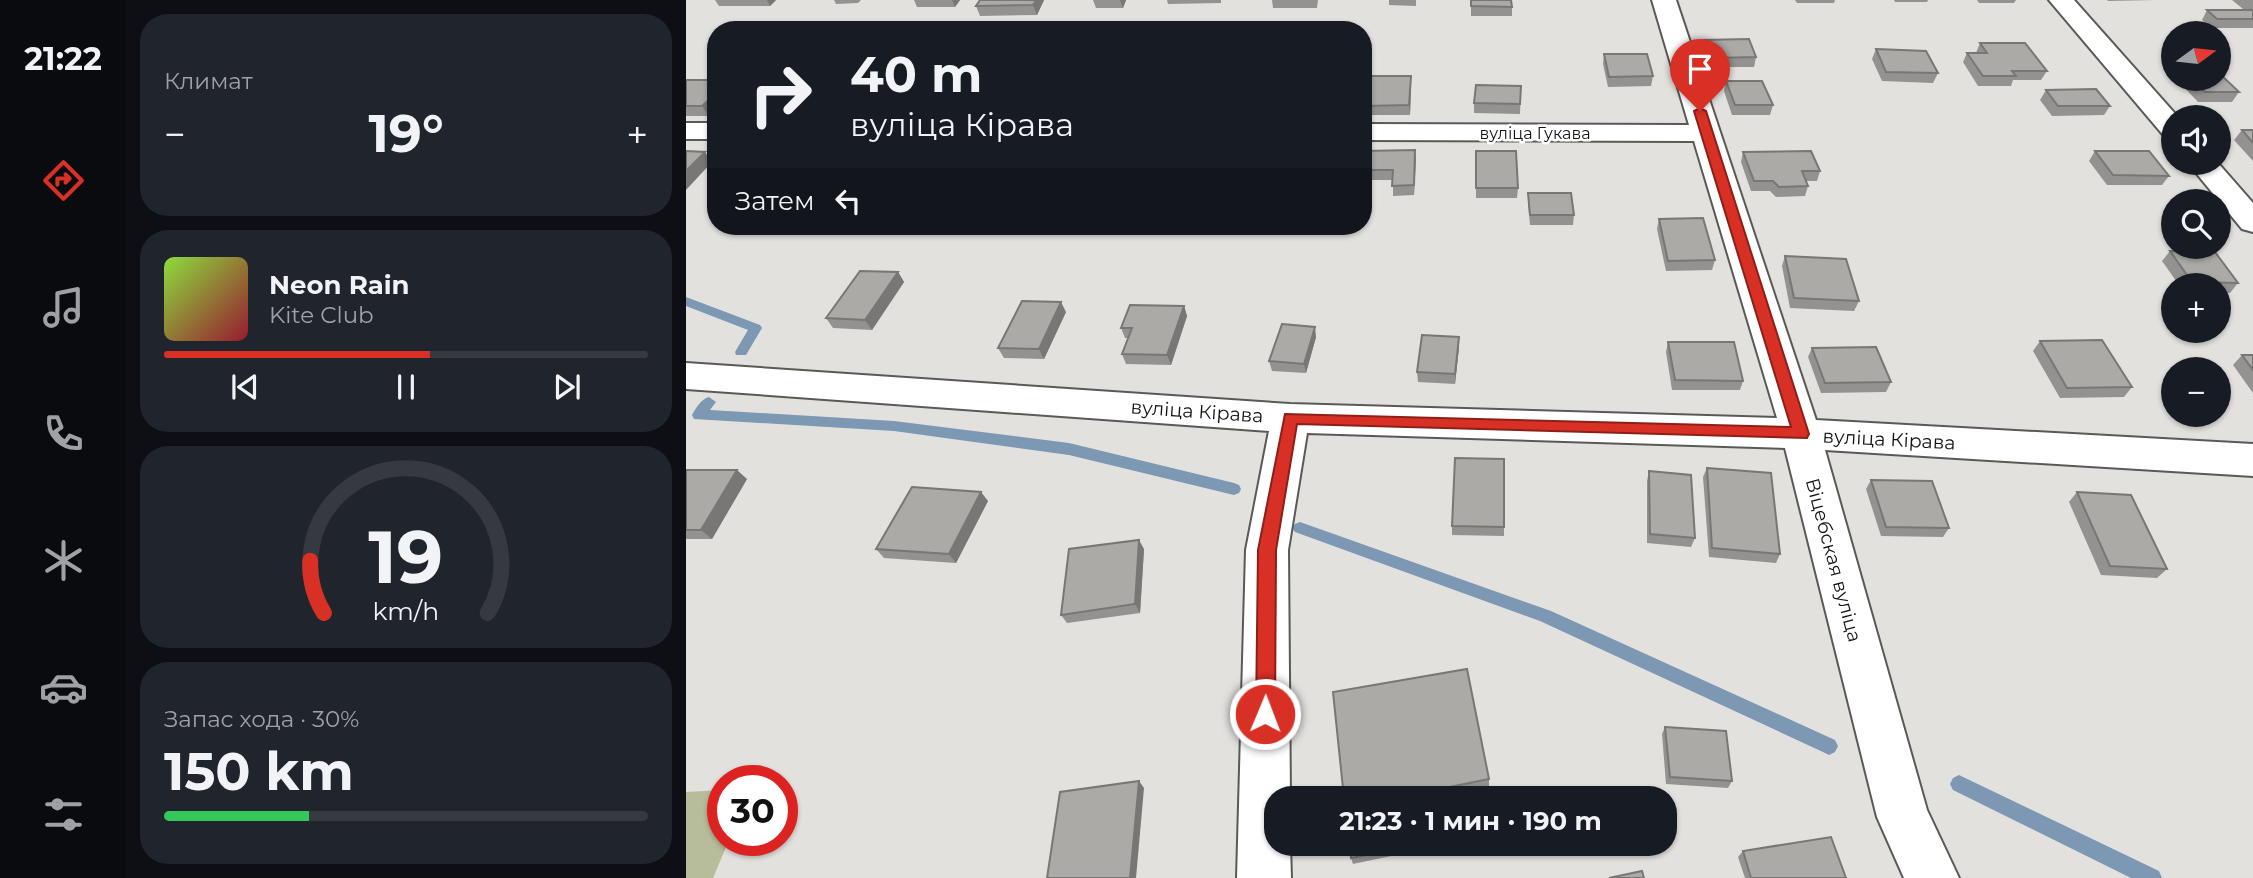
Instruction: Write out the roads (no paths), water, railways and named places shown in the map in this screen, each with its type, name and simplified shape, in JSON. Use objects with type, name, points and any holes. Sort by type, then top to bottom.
[{"type":"street","name":"Віцебская вуліца","points":[[1664,0],[1801,434],[1903,817],[1932,878]]},
{"type":"street","points":[[2061,0],[2161,115]]},
{"type":"street","points":[[686,131],[707,131]]},
{"type":"street","name":"вуліца Гукава","points":[[1372,132],[1707,133]]},
{"type":"street","points":[[2212,175],[2253,222]]},
{"type":"street","name":"вуліца Кірава","points":[[686,376],[1290,418],[1801,434],[2253,460]]},
{"type":"street","points":[[1264,878],[1267,550],[1290,418]]},
{"type":"waterway","points":[[686,301],[756,328],[741,352]]},
{"type":"waterway","points":[[709,402],[699,415],[894,426],[1069,449],[1234,489]]},
{"type":"waterway","points":[[1300,528],[1545,616],[1829,746]]},
{"type":"waterway","points":[[1959,784],[2152,878]]}]
